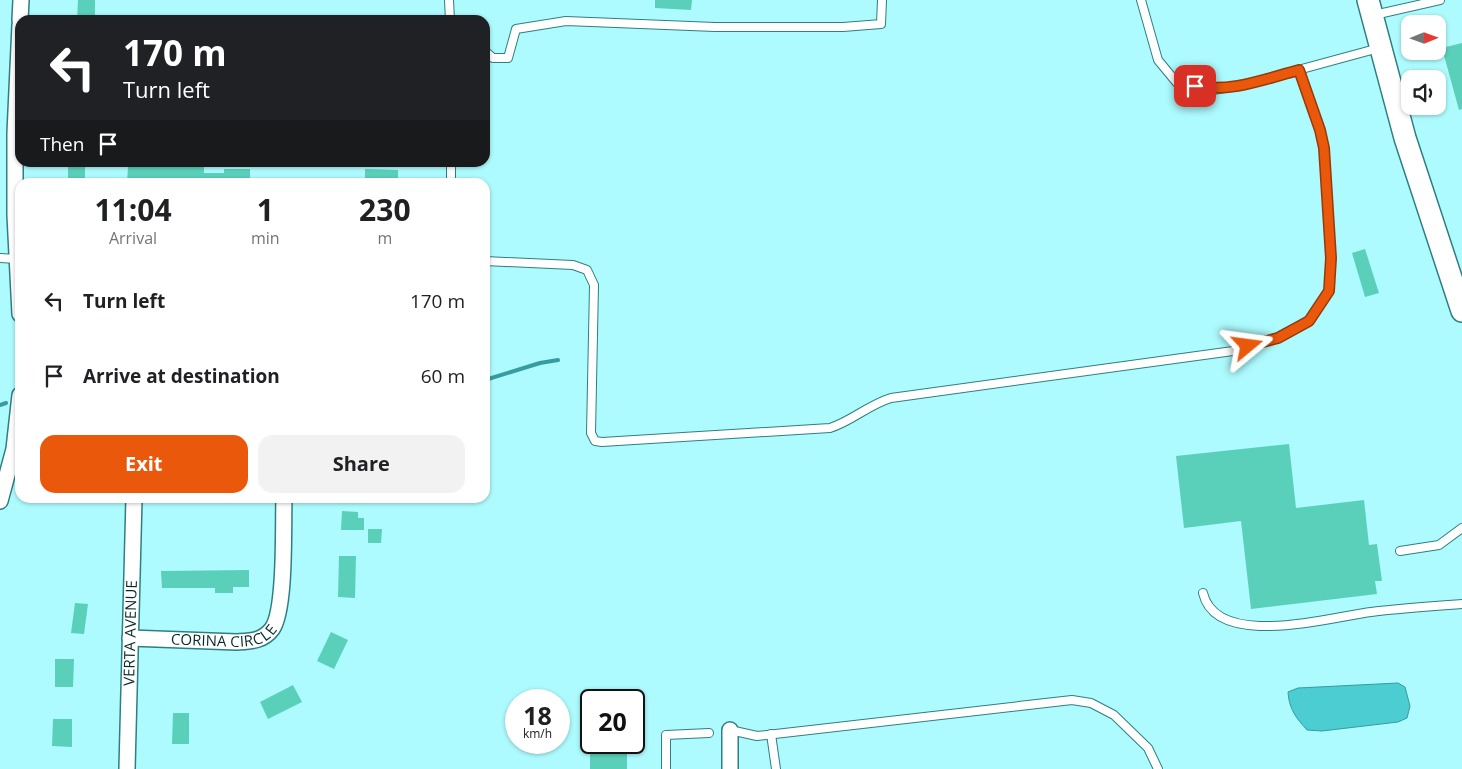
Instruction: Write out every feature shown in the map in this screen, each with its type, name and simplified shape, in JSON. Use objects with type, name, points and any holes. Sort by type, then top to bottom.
[{"type":"main road","points":[[1370,8],[1404,138],[1462,311]]},
{"type":"street","points":[[20,15],[21,0]]},
{"type":"street","points":[[0,501],[15,440]]},
{"type":"street","name":"VERTA AVENUE","points":[[127,769],[134,503]]},
{"type":"street","name":"CORINA CIRCLE","points":[[130,638],[237,642],[254,641],[265,637],[278,618],[284,503]]},
{"type":"street","points":[[730,730],[730,769]]},
{"type":"lane","points":[[450,0],[450,15]]},
{"type":"lane","points":[[490,55],[493,58],[508,58],[516,29],[566,21],[725,27],[843,27],[881,24],[882,0]]},
{"type":"lane","points":[[1141,0],[1158,60],[1177,83],[1213,90],[1244,85],[1381,47]]},
{"type":"lane","points":[[1370,8],[1440,0]]},
{"type":"lane","points":[[490,261],[574,265],[587,270],[594,285],[591,432],[595,440],[602,442],[830,428],[843,423],[876,402],[891,398],[1233,351],[1278,338],[1309,321],[1329,291],[1331,258],[1324,148],[1320,130],[1299,70]]},
{"type":"lane","points":[[0,258],[15,259]]},
{"type":"lane","points":[[1400,551],[1440,545],[1462,528]]},
{"type":"lane","points":[[1203,593],[1205,604],[1224,619],[1260,627],[1282,626],[1370,612],[1462,604]]},
{"type":"lane","points":[[730,730],[757,736],[1072,700],[1091,703],[1114,715],[1148,748],[1158,769]]},
{"type":"lane","points":[[666,769],[666,735],[709,733]]},
{"type":"lane","points":[[771,734],[776,769]]},
{"type":"water","points":[[1398,683],[1405,687],[1410,706],[1407,718],[1398,722],[1322,731],[1307,730],[1294,713],[1288,692],[1298,688]]},
{"type":"building","points":[[78,0],[95,0],[95,15],[77,15]]},
{"type":"building","points":[[655,0],[692,0],[691,10],[655,8]]},
{"type":"building","points":[[1462,43],[1462,109],[1459,110],[1445,60],[1446,47]]},
{"type":"building","points":[[68,167],[85,167],[85,178],[68,178]]},
{"type":"building","points":[[128,167],[204,167],[204,173],[224,173],[224,169],[250,169],[250,178],[127,178]]},
{"type":"building","points":[[365,169],[398,170],[398,178],[365,178]]},
{"type":"building","points":[[1365,249],[1379,293],[1365,297],[1352,253]]},
{"type":"building","points":[[1289,444],[1296,508],[1364,500],[1369,545],[1377,544],[1382,581],[1375,581],[1377,594],[1251,609],[1241,521],[1184,528],[1176,456]]},
{"type":"building","points":[[342,511],[358,512],[358,518],[364,518],[364,530],[341,530]]},
{"type":"building","points":[[368,529],[382,529],[381,543],[368,543]]},
{"type":"building","points":[[339,556],[356,556],[355,598],[338,597]]},
{"type":"building","points":[[249,570],[249,587],[233,587],[233,593],[215,593],[215,588],[162,588],[161,571]]},
{"type":"building","points":[[75,603],[88,604],[84,634],[71,633]]},
{"type":"building","points":[[331,632],[348,640],[334,669],[317,661]]},
{"type":"building","points":[[55,659],[74,659],[73,687],[55,687]]},
{"type":"building","points":[[293,685],[302,702],[268,719],[260,702]]},
{"type":"building","points":[[173,713],[189,713],[189,744],[172,744]]},
{"type":"building","points":[[53,719],[72,719],[72,747],[52,746]]},
{"type":"building","points":[[590,754],[627,754],[627,769],[590,769]]},
{"type":"waterway","points":[[490,378],[540,363],[558,360]]},
{"type":"waterway","points":[[0,405],[6,403]]},
{"type":"route","points":[[1195,86],[1213,90],[1244,85],[1299,70],[1320,130],[1324,148],[1331,258],[1329,291],[1309,321],[1278,338],[1248,346]]}]
